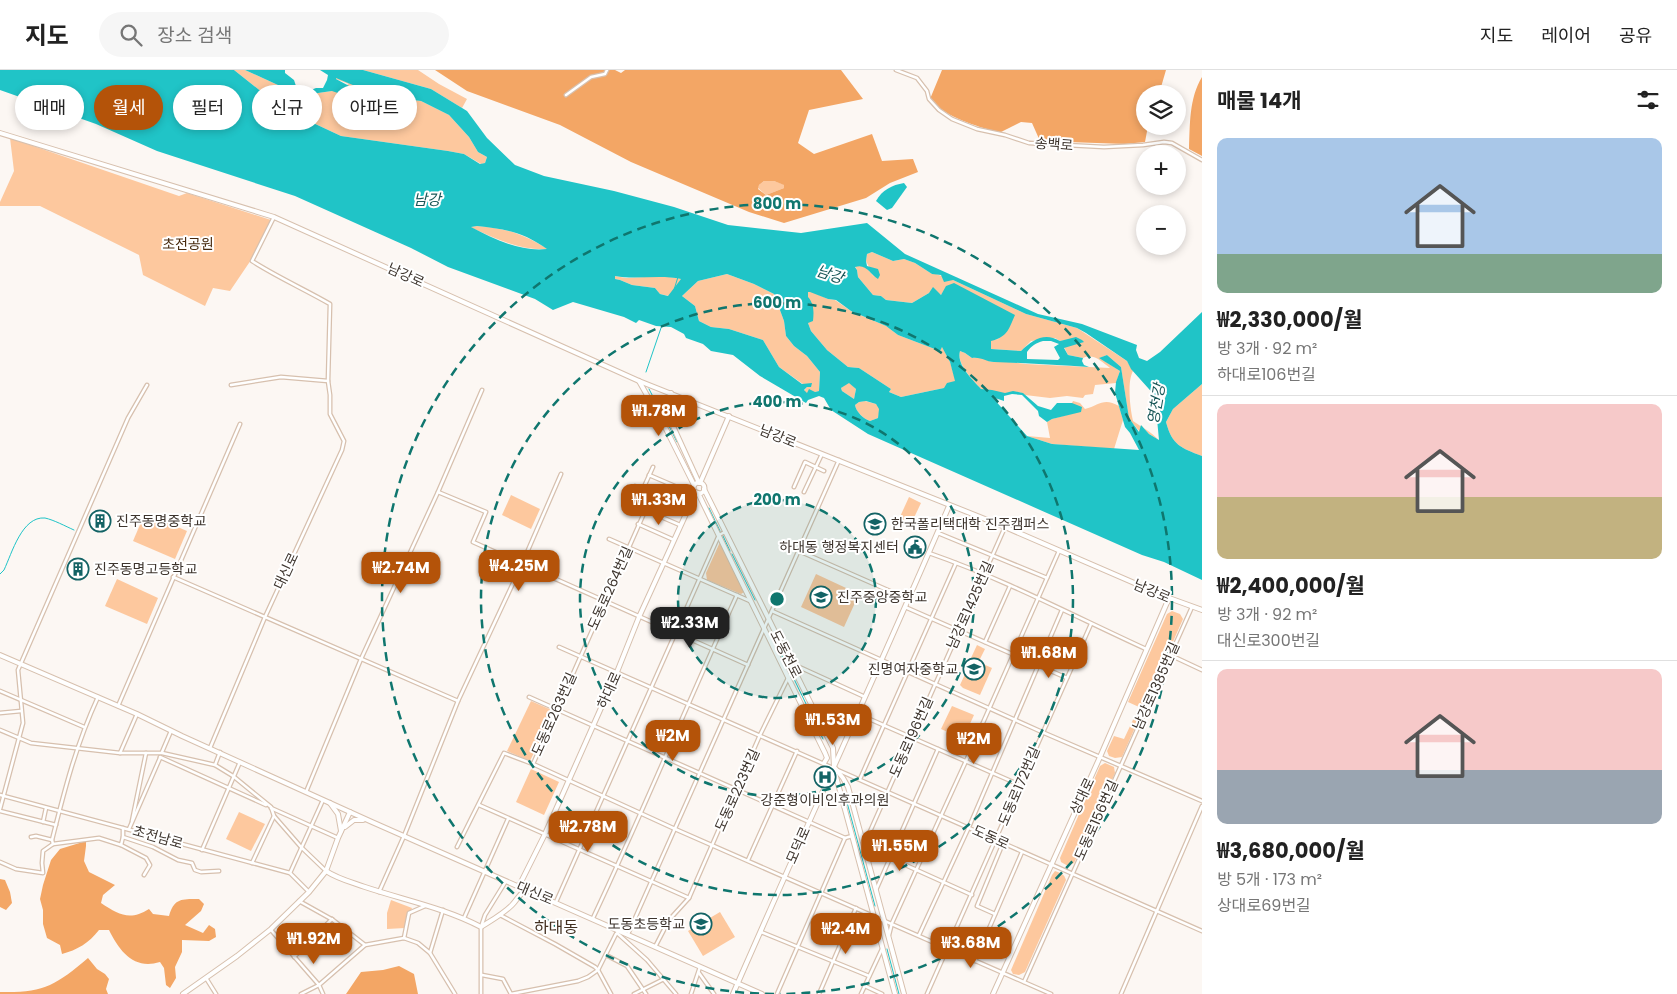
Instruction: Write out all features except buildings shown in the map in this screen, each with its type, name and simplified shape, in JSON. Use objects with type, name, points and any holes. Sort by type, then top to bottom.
[{"type":"street","points":[[566,95],[591,77],[605,74],[607,70]]},
{"type":"street","name":"송백로","points":[[896,70],[917,78],[927,91],[929,99],[939,110],[952,119],[977,129],[1029,143],[1111,146],[1172,143],[1202,160]]},
{"type":"street","name":"남강로","points":[[0,133],[274,217],[639,381],[1005,527],[1168,598],[1202,610]]},
{"type":"street","points":[[231,385],[281,376],[328,381],[330,304],[312,293],[271,274],[252,261],[274,217]]},
{"type":"street","name":"대신로","points":[[210,748],[265,617],[342,450],[344,441],[330,414],[328,381]]},
{"type":"street","points":[[639,381],[661,420],[694,486],[693,489],[697,493],[702,492],[704,486],[699,483],[668,417],[667,411],[671,393]]},
{"type":"street","points":[[56,825],[0,810],[23,723],[19,699],[18,670],[128,418],[147,385]]},
{"type":"street","points":[[306,792],[361,659],[438,492],[482,390]]},
{"type":"street","points":[[661,420],[661,416],[664,413],[668,417]]},
{"type":"street","points":[[694,486],[699,483],[729,416]]},
{"type":"street","points":[[118,706],[240,424]]},
{"type":"street","points":[[804,492],[822,454]]},
{"type":"street","points":[[628,934],[653,882],[723,719],[839,460]]},
{"type":"street","points":[[794,487],[805,462],[824,470]]},
{"type":"street","points":[[643,489],[653,467]]},
{"type":"street","points":[[379,892],[404,836],[458,701],[522,564],[561,474]]},
{"type":"street","points":[[649,475],[684,490],[678,504]]},
{"type":"street","points":[[636,486],[688,508]]},
{"type":"street","name":"도동천로","points":[[704,489],[833,748],[838,786],[895,994]]},
{"type":"street","points":[[438,492],[486,512],[473,542],[748,665]]},
{"type":"street","name":"도동로264번길","points":[[580,656],[653,493]]},
{"type":"street","name":"도동천로","points":[[697,493],[720,535],[825,753]]},
{"type":"street","name":"하대로","points":[[519,886],[617,672],[680,525],[697,493]]},
{"type":"street","name":"모덕로","points":[[734,994],[949,506]]},
{"type":"street","points":[[645,510],[680,525]]},
{"type":"street","points":[[638,524],[674,540]]},
{"type":"street","name":"남강로1425번길","points":[[936,684],[1005,527]]},
{"type":"street","points":[[556,902],[720,535],[725,532]]},
{"type":"street","points":[[938,533],[1046,578]]},
{"type":"street","points":[[610,539],[752,602]]},
{"type":"street","points":[[799,551],[908,600]]},
{"type":"street","points":[[889,936],[892,923],[1059,551]]},
{"type":"street","points":[[730,556],[731,552],[736,553]]},
{"type":"street","points":[[929,553],[1038,598],[1146,649]]},
{"type":"street","points":[[860,779],[956,563]]},
{"type":"street","points":[[173,576],[458,701]]},
{"type":"street","points":[[986,642],[1010,586]]},
{"type":"street","points":[[592,918],[738,595]]},
{"type":"street","name":"상대로","points":[[993,994],[1100,756],[1168,598]]},
{"type":"street","points":[[905,607],[1067,678]]},
{"type":"street","name":"남강로1385번길","points":[[1120,766],[1192,607]]},
{"type":"street","points":[[758,613],[761,614],[764,609]]},
{"type":"street","points":[[919,935],[969,828],[1062,610]]},
{"type":"street","points":[[772,611],[1042,732],[1202,801]]},
{"type":"street","name":"도동로172번길","points":[[928,994],[1091,624]]},
{"type":"street","name":"도동로","points":[[559,647],[1202,931]]},
{"type":"street","name":"대신로","points":[[0,655],[137,714],[484,872],[556,902],[617,931],[628,934],[700,969],[762,994]]},
{"type":"street","points":[[1170,655],[1202,670]]},
{"type":"street","name":"도동로263번길","points":[[580,656],[533,764],[1051,994]]},
{"type":"street","points":[[793,668],[797,666],[865,698]]},
{"type":"street","name":"도동로223번길","points":[[655,947],[669,920],[689,898],[760,735],[793,668]]},
{"type":"street","name":"도동로196번길","points":[[864,846],[936,684]]},
{"type":"street","points":[[0,691],[84,728]]},
{"type":"street","points":[[54,844],[52,840],[76,749],[98,697]]},
{"type":"street","points":[[529,697],[808,823],[844,838],[852,836]]},
{"type":"street","points":[[0,713],[21,711]]},
{"type":"street","points":[[120,753],[137,714]]},
{"type":"street","points":[[858,714],[1020,785]]},
{"type":"street","points":[[0,730],[31,743],[120,753],[162,752],[215,765],[233,776],[271,807],[274,816],[301,848],[326,872],[334,877],[443,910],[481,927]]},
{"type":"street","points":[[129,829],[171,731]]},
{"type":"street","points":[[824,763],[827,758],[825,753],[830,753],[833,748]]},
{"type":"street","points":[[876,891],[938,749]]},
{"type":"street","points":[[748,860],[798,751]]},
{"type":"street","points":[[215,765],[220,752]]},
{"type":"street","points":[[132,822],[131,817],[146,753]]},
{"type":"street","points":[[457,847],[504,753],[533,764]]},
{"type":"street","points":[[160,757],[338,838]]},
{"type":"street","points":[[202,850],[240,762]]},
{"type":"street","name":"도동로156번길","points":[[1024,982],[1120,766]]},
{"type":"street","points":[[834,767],[847,786],[904,994]]},
{"type":"street","points":[[838,786],[841,784],[847,786]]},
{"type":"street","name":"초전남로","points":[[0,795],[290,873]]},
{"type":"street","points":[[309,892],[290,873],[323,800]]},
{"type":"street","points":[[330,803],[338,814],[341,832]]},
{"type":"street","points":[[479,806],[689,898]]},
{"type":"street","points":[[1121,994],[1202,806]]},
{"type":"street","points":[[43,822],[46,808]]},
{"type":"street","points":[[183,994],[237,956],[271,929],[309,892],[326,872],[350,812]]},
{"type":"street","points":[[252,863],[274,816]]},
{"type":"street","points":[[341,832],[347,824],[354,820],[361,819],[372,822]]},
{"type":"street","points":[[464,918],[508,819]]},
{"type":"street","points":[[121,845],[124,828]]},
{"type":"street","points":[[31,837],[36,836],[52,840]]},
{"type":"street","points":[[0,862],[16,869],[43,873],[43,851],[54,844],[99,838],[111,840],[146,858],[150,865],[144,875]]},
{"type":"street","points":[[123,838],[153,847],[178,860],[192,863],[196,871],[219,871]]},
{"type":"street","points":[[777,994],[844,838]]},
{"type":"street","points":[[995,914],[977,906],[1003,843]]},
{"type":"street","points":[[975,961],[1022,851]]},
{"type":"street","points":[[890,858],[972,895]]},
{"type":"street","name":"대신로","points":[[481,927],[485,914],[506,881]]},
{"type":"street","points":[[481,927],[500,915],[526,890]]},
{"type":"street","points":[[299,901],[332,920],[365,946]]},
{"type":"street","points":[[870,906],[875,908],[879,904]]},
{"type":"street","points":[[404,938],[409,914],[426,905]]},
{"type":"street","points":[[819,994],[856,908]]},
{"type":"street","points":[[430,953],[443,910]]},
{"type":"street","points":[[500,915],[555,944],[598,970],[611,994]]},
{"type":"street","points":[[294,956],[332,920]]},
{"type":"street","points":[[876,928],[879,925],[885,928]]},
{"type":"street","points":[[481,927],[481,994]]},
{"type":"street","points":[[271,929],[319,985],[323,994]]},
{"type":"street","points":[[482,975],[503,979],[511,994],[578,981],[598,970],[617,931],[647,960],[676,994]]},
{"type":"street","points":[[761,932],[869,976]]},
{"type":"street","points":[[301,994],[319,985],[365,946],[404,938],[418,942],[430,953],[455,994]]},
{"type":"street","points":[[861,994],[882,948]]},
{"type":"street","points":[[606,955],[627,966],[646,994]]},
{"type":"street","points":[[692,994],[700,969]]},
{"type":"street","points":[[700,969],[714,994]]},
{"type":"street","points":[[206,978],[216,994]]},
{"type":"street","points":[[634,994],[664,979]]},
{"type":"street","points":[[865,986],[882,994]]},
{"type":"green space","points":[[234,70],[245,70],[278,85],[253,85]]},
{"type":"green space","points":[[363,70],[418,70],[467,99],[462,108],[431,89]]},
{"type":"green space","points":[[335,77],[354,85],[347,85],[349,84]]},
{"type":"green space","points":[[332,91],[332,130],[417,130],[417,101],[421,101],[449,115],[469,137],[478,152],[487,157],[485,163],[481,164],[464,154],[341,136],[322,127],[322,92]]},
{"type":"green space","name":"초전공원","points":[[10,138],[179,196],[187,193],[271,220],[251,260],[230,291],[213,288],[205,306],[143,275],[139,255],[40,206],[0,206],[14,171]]},
{"type":"green space","points":[[764,181],[774,181],[785,185],[784,188],[766,195],[758,188]]},
{"type":"green space","points":[[477,226],[514,233],[548,249],[517,246],[470,227]]},
{"type":"green space","points":[[872,252],[893,261],[904,259],[915,263],[932,274],[953,280],[1026,314],[1077,328],[1127,361],[1133,371],[1130,388],[1132,416],[1133,421],[1142,427],[1140,432],[1129,419],[1121,367],[1107,355],[1100,358],[1120,371],[1116,383],[1095,385],[1093,394],[1085,395],[1083,398],[1067,396],[1050,398],[1025,395],[1018,392],[1000,393],[981,389],[960,361],[960,351],[972,358],[981,357],[991,362],[1110,368],[1094,357],[1083,358],[1068,355],[1064,347],[1083,342],[1060,341],[1055,338],[1031,341],[1021,351],[991,349],[991,340],[999,339],[946,288],[941,295],[936,291],[912,303],[886,300],[881,296],[873,295],[858,277],[855,266],[863,266],[874,277],[866,261],[867,254]]},
{"type":"green space","points":[[727,274],[774,294],[784,321],[786,336],[794,346],[807,356],[820,372],[819,391],[807,394],[804,391],[807,387],[779,367],[763,340],[729,329],[711,327],[699,321],[695,306],[682,296],[698,281]]},
{"type":"green space","points":[[615,276],[626,278],[663,276],[682,279],[669,296],[660,294],[655,288],[632,285],[615,279]]},
{"type":"green space","points":[[810,291],[835,300],[851,311],[886,326],[898,335],[940,351],[942,346],[950,362],[956,382],[944,388],[901,397],[889,392],[891,389],[859,368],[848,367],[827,350],[811,331],[808,323],[808,292]]},
{"type":"green space","points":[[849,382],[856,389],[854,399],[842,391],[841,388]]},
{"type":"green space","points":[[1202,384],[1202,456],[1178,445],[1171,436],[1166,422],[1173,409]]},
{"type":"green space","points":[[865,401],[876,404],[880,409],[878,418],[870,421],[859,413],[855,405]]},
{"type":"green space","points":[[1073,401],[1080,403],[1085,409],[1105,402],[1114,403],[1119,406],[1123,420],[1114,449],[1052,444],[1027,436],[1050,438],[1047,422],[1081,411],[1057,403],[1072,403]]},
{"type":"green space","points":[[1144,428],[1153,434],[1159,440],[1149,434]]},
{"type":"green space","points":[[511,495],[540,509],[531,529],[502,515]]},
{"type":"green space","points":[[909,497],[921,503],[911,524],[899,519]]},
{"type":"green space","points":[[145,513],[187,531],[175,559],[133,541]]},
{"type":"green space","points":[[720,542],[744,592],[741,594],[707,580],[706,573]]},
{"type":"green space","points":[[816,574],[859,594],[844,627],[801,607]]},
{"type":"green space","points":[[117,579],[158,598],[147,624],[105,606]]},
{"type":"green space","points":[[1172,611],[1180,614],[1183,619],[1122,757],[1115,758],[1109,756],[1107,751],[1114,736],[1124,739],[1139,707],[1128,702],[1167,614]]},
{"type":"green space","points":[[977,645],[985,649],[979,661],[971,658]]},
{"type":"green space","points":[[972,659],[992,668],[980,695],[960,685]]},
{"type":"green space","points":[[531,701],[554,711],[530,761],[507,751]]},
{"type":"green space","points":[[952,706],[974,715],[963,739],[941,729]]},
{"type":"green space","points":[[1105,763],[1114,767],[1115,773],[1074,863],[1068,866],[1061,862],[1060,858],[1100,766]]},
{"type":"green space","points":[[531,769],[559,782],[544,815],[516,802]]},
{"type":"green space","points":[[239,812],[265,824],[251,851],[226,839]]},
{"type":"green space","points":[[1055,871],[1062,874],[1066,880],[1025,972],[1019,975],[1013,974],[1011,970]]},
{"type":"green space","points":[[391,900],[412,908],[405,928],[387,929],[387,913]]},
{"type":"green space","points":[[720,912],[735,937],[703,956],[688,931]]},
{"type":"shaded area","points":[[435,70],[615,70],[621,73],[625,70],[841,70],[863,99],[809,110],[798,143],[814,154],[872,134],[882,161],[913,159],[918,172],[890,183],[866,198],[784,223],[749,212],[631,162],[560,125],[467,91]],"holes":[[[764,181],[774,181],[784,185],[784,188],[766,195],[758,189],[759,185]]]},
{"type":"shaded area","points":[[942,70],[1166,70],[1162,85],[1136,85],[1136,135],[1146,135],[1145,142],[1125,144],[1040,141],[1032,123],[1021,122],[999,133],[953,116],[945,112],[930,99]]},
{"type":"shaded area","points":[[1202,77],[1202,156],[1189,149],[1192,103]]},
{"type":"shaded area","points":[[86,841],[84,861],[89,872],[115,885],[103,895],[101,903],[113,911],[130,916],[149,909],[153,914],[169,916],[173,906],[180,901],[199,899],[204,904],[201,911],[185,925],[203,933],[209,925],[215,929],[216,937],[209,941],[182,940],[182,952],[175,967],[176,978],[170,988],[166,985],[164,968],[160,962],[151,964],[135,961],[123,952],[109,930],[99,930],[82,945],[62,954],[60,945],[47,938],[40,899],[51,860],[60,849]]},
{"type":"shaded area","points":[[0,879],[5,880],[10,892],[12,903],[6,910],[0,907]]},
{"type":"shaded area","points":[[88,958],[109,979],[106,989],[108,994],[0,994],[0,992],[27,991],[48,986]]},
{"type":"shaded area","points":[[399,966],[414,974],[418,994],[346,994],[361,972]]},
{"type":"water","name":"남강","points":[[0,70],[234,70],[253,85],[252,130],[322,130],[322,127],[341,136],[464,154],[480,164],[485,163],[487,157],[478,152],[469,137],[449,115],[417,101],[417,85],[431,89],[467,111],[487,138],[515,165],[544,176],[614,191],[674,207],[728,225],[801,233],[867,223],[905,254],[1038,314],[1082,324],[1137,345],[1136,350],[1139,358],[1147,361],[1160,352],[1202,312],[1202,384],[1173,409],[1166,422],[1171,436],[1178,445],[1202,456],[1202,580],[868,434],[831,410],[824,398],[819,396],[808,400],[806,403],[760,376],[733,355],[711,351],[703,344],[686,338],[684,334],[671,327],[656,326],[639,320],[636,323],[624,317],[573,302],[553,310],[535,299],[448,267],[411,248],[295,196],[157,151],[110,130],[163,130],[163,85],[94,85],[94,123],[84,120],[84,85],[15,85],[15,95],[0,90]],"holes":[[[471,227],[487,227],[514,232],[547,249],[517,247]],[[872,252],[893,261],[904,259],[915,263],[932,274],[941,275],[944,282],[953,280],[1026,314],[1077,328],[1086,333],[1127,361],[1131,369],[1157,398],[1161,393],[1167,393],[1157,419],[1159,440],[1149,434],[1141,425],[1139,432],[1129,418],[1121,367],[1107,355],[1099,358],[1120,371],[1115,393],[1125,427],[1139,450],[1052,444],[1027,436],[992,397],[1004,401],[1004,396],[1012,394],[1022,395],[1038,411],[1039,416],[1047,422],[1081,412],[1082,407],[1072,403],[1057,403],[1051,410],[1038,406],[1023,393],[1013,391],[1005,393],[981,389],[960,362],[960,351],[972,358],[991,362],[1089,367],[1084,365],[1083,358],[1068,355],[1064,348],[1084,342],[1076,337],[1060,341],[1044,337],[1034,341],[1021,351],[991,349],[991,341],[1004,334],[1015,315],[954,283],[946,286],[941,295],[933,287],[929,293],[912,303],[886,300],[881,296],[873,295],[858,277],[855,267],[862,266],[878,279],[880,275],[878,269],[867,266],[867,254]],[[727,274],[774,294],[784,321],[786,336],[794,346],[807,356],[820,372],[819,391],[815,392],[809,389],[807,393],[804,390],[807,387],[811,387],[812,383],[802,384],[779,367],[763,340],[729,329],[711,327],[699,321],[695,306],[682,296],[698,281]],[[615,276],[681,279],[668,296],[660,294],[655,288],[632,285],[615,279]],[[808,292],[836,300],[851,311],[886,326],[898,335],[940,351],[942,347],[950,362],[955,381],[947,383],[944,388],[901,397],[889,392],[891,389],[859,368],[848,367],[827,350],[811,331],[808,323],[813,321],[813,314]],[[1043,341],[1059,344],[1054,347],[1060,358],[1058,360],[1027,359],[1027,352],[1032,346]],[[849,383],[856,389],[854,399],[842,391],[841,388]],[[866,401],[876,404],[879,409],[878,418],[870,421],[863,417],[855,405]]]},
{"type":"water","points":[[245,70],[285,70],[285,73],[294,80],[296,85],[278,85]]},
{"type":"water","points":[[320,70],[363,70],[417,85],[353,85],[336,78],[347,85],[332,85],[332,91],[322,92],[328,75]]},
{"type":"water","points":[[904,183],[907,187],[892,208],[887,210],[876,201],[888,189]]},
{"type":"waterway","points":[[673,293],[678,277]]},
{"type":"waterway","points":[[646,372],[662,325]]},
{"type":"waterway","points":[[649,389],[661,412]]},
{"type":"waterway","points":[[664,416],[677,442]]},
{"type":"waterway","points":[[709,508],[720,531]]},
{"type":"waterway","points":[[0,574],[4,570],[19,537],[30,523],[37,519],[45,518],[74,530]]},
{"type":"waterway","points":[[723,536],[730,551]]},
{"type":"waterway","points":[[732,554],[755,600]]},
{"type":"waterway","points":[[778,648],[788,668]]},
{"type":"waterway","points":[[794,679],[823,739]]},
{"type":"waterway","points":[[845,795],[875,906]]},
{"type":"waterway","points":[[887,949],[899,994]]},
{"type":"place","name":"진주동명중학교","points":[[100,521]]},
{"type":"place","name":"한국폴리택대학 진주캠퍼스","points":[[875,524]]},
{"type":"place","name":"하대동 행정복지센터","points":[[915,547]]},
{"type":"place","name":"진주동명고등학교","points":[[78,569]]},
{"type":"place","name":"진주중앙중학교","points":[[821,597]]},
{"type":"place","name":"진명여자중학교","points":[[974,669]]},
{"type":"place","name":"강준형이비인후과의원","points":[[825,777]]},
{"type":"place","name":"도동초등학교","points":[[701,924]]},
{"type":"district","name":"하대동","points":[[556,927]]},
{"type":"water label","name":"영천강","points":[[1156,404]]}]
